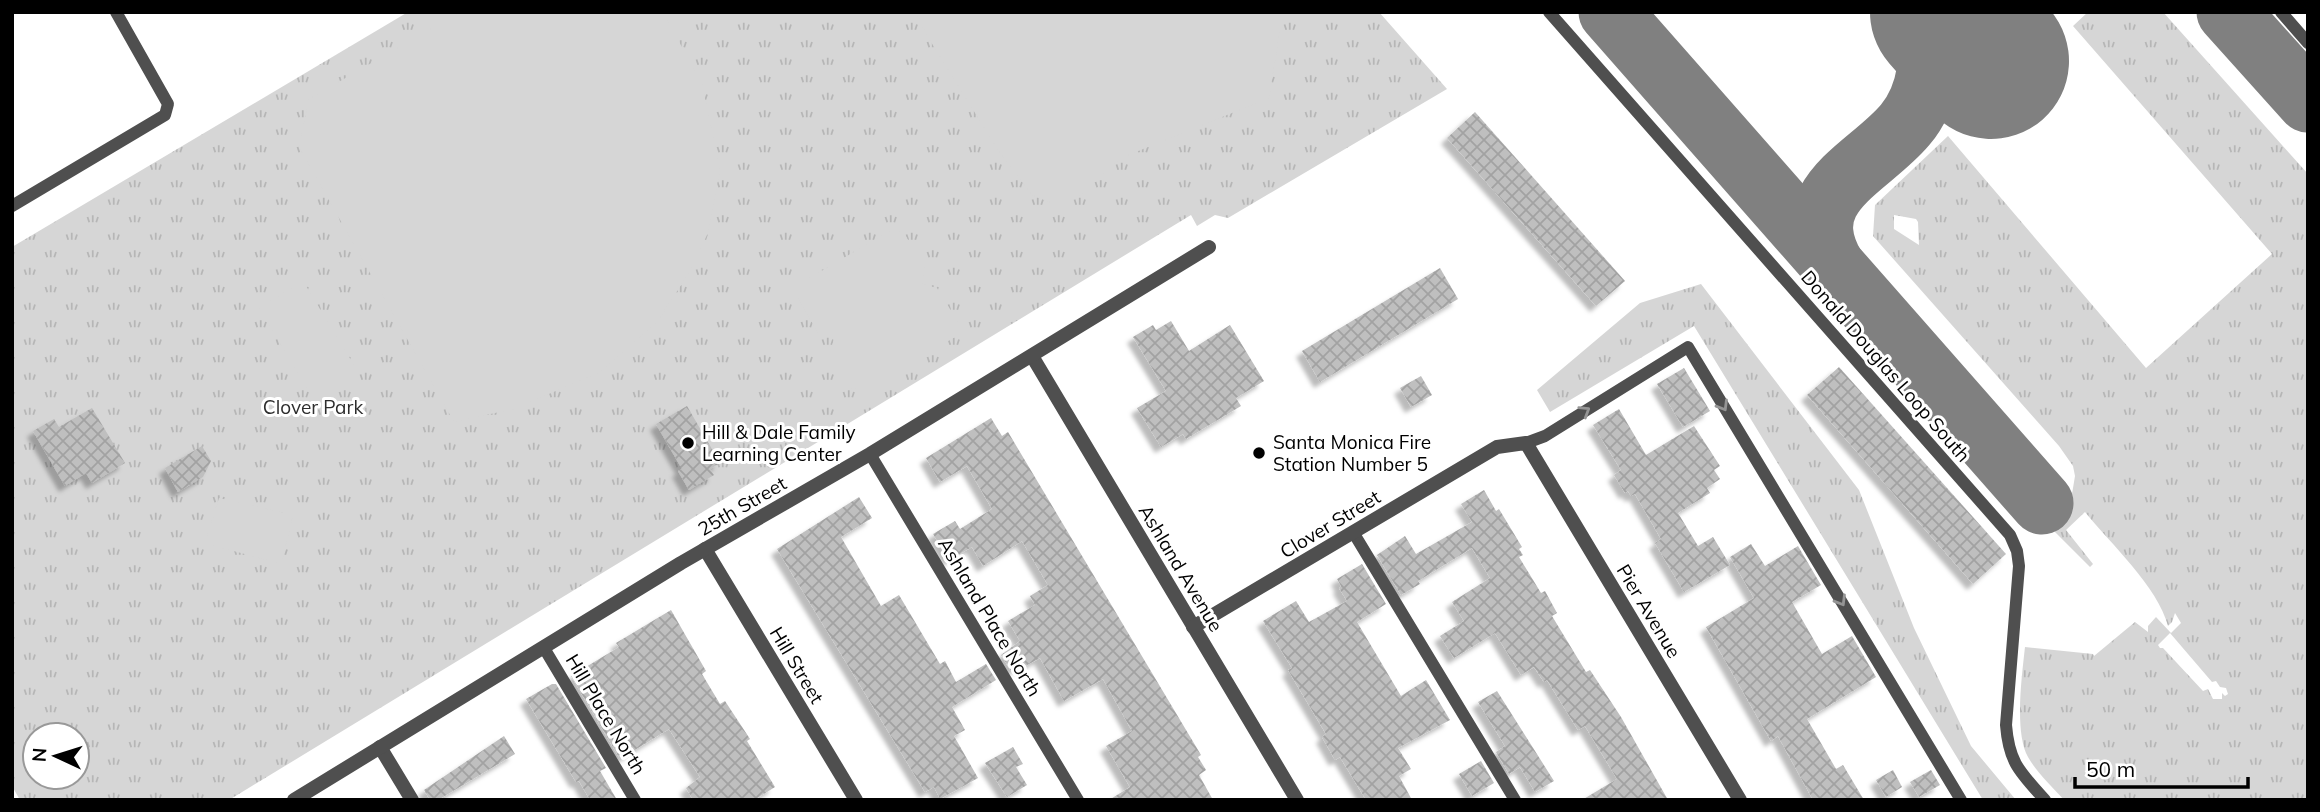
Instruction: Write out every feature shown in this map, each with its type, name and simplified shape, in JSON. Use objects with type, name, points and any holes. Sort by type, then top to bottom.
[{"type":"street","name":"25th Street","points":[[294,800],[705,549],[870,454],[1209,247]]},
{"type":"street","name":"Ashland Avenue","points":[[1032,356],[1297,800]]},
{"type":"street","name":"Clover Street","points":[[1193,627],[1497,447],[1525,443]]},
{"type":"street","name":"Pier Avenue","points":[[1525,443],[1740,800]]},
{"type":"street","name":"Hill Street","points":[[705,549],[856,800]]},
{"type":"street","points":[[380,747],[412,800]]},
{"type":"lane","points":[[12,206],[165,116],[168,104],[116,12]]},
{"type":"lane","name":"Donald Douglas Loop South","points":[[1549,12],[2010,535],[2017,551],[2019,566],[2006,725],[2008,747],[2017,768],[2045,800]]},
{"type":"lane","points":[[2281,12],[2308,43]]},
{"type":"lane","points":[[1525,443],[1545,436],[1688,348],[1961,800]]},
{"type":"lane","name":"Ashland Place North","points":[[870,454],[1078,800]]},
{"type":"lane","points":[[1353,533],[1515,800]]},
{"type":"lane","name":"Hill Place North","points":[[544,648],[635,800]]},
{"type":"green space","name":"Clover Park","points":[[408,12],[1379,12],[1447,89],[1228,218],[1215,215],[1197,226],[1191,215],[229,800],[20,800],[12,786],[12,247]]},
{"type":"green space","points":[[460,12],[663,12],[702,84],[720,170],[707,235],[689,273],[657,322],[600,372],[514,409],[454,422],[299,147],[309,99]]},
{"type":"green space","points":[[916,12],[1269,12],[1280,30],[1269,98],[1121,158],[1076,199],[1052,203],[1032,195],[998,150],[926,34]]},
{"type":"green space","points":[[2088,12],[2163,12],[2308,174],[2308,800],[2064,800],[2036,768],[2024,746],[2020,703],[2025,647],[2094,656],[2135,622],[2148,632],[2148,626],[2156,617],[2171,633],[2181,623],[2175,613],[2168,626],[2163,611],[2144,581],[2085,512],[2066,530],[2093,564],[2090,567],[2052,529],[2069,512],[2075,476],[2073,466],[2059,446],[1873,236],[1875,205],[1948,136],[2146,368],[2272,254],[2073,26]],"holes":[[[1894,215],[1916,219],[1919,245],[1894,229]],[[2170,633],[2212,682],[2216,681],[2220,687],[2226,688],[2228,694],[2225,696],[2222,693],[2222,699],[2213,699],[2208,689],[2203,691],[2163,648],[2160,648],[2158,645]]]},
{"type":"green space","points":[[891,230],[904,233],[925,268],[922,284],[937,288],[958,322],[955,337],[865,391],[851,388],[831,352],[834,337],[818,333],[798,298],[801,283]]},
{"type":"green space","points":[[303,281],[354,365],[309,392],[259,308]]},
{"type":"green space","points":[[1701,284],[1859,490],[1914,628],[1971,746],[2016,800],[1983,800],[1694,326],[1550,412],[1537,390],[1640,303]]},
{"type":"green space","points":[[219,498],[293,515],[282,561],[278,563],[211,545],[206,540]]},
{"type":"building","points":[[1475,112],[1625,281],[1596,306],[1447,138]]},
{"type":"building","points":[[1440,268],[1458,299],[1320,382],[1302,351]]},
{"type":"building","points":[[1171,321],[1189,351],[1230,325],[1264,381],[1236,398],[1241,406],[1186,439],[1183,434],[1161,447],[1137,408],[1166,391],[1133,337],[1153,325],[1156,330]]},
{"type":"building","points":[[1839,367],[2006,554],[1973,584],[1807,395]]},
{"type":"building","points":[[1684,368],[1710,411],[1683,427],[1657,384]]},
{"type":"building","points":[[1421,376],[1432,395],[1411,407],[1400,388]]},
{"type":"building","name":"Hill & Dale Family Learning Center","points":[[687,406],[720,463],[710,469],[714,475],[689,490],[678,471],[682,469],[656,424]]},
{"type":"building","points":[[92,408],[125,463],[92,483],[86,473],[65,486],[33,431],[54,419],[59,427]]},
{"type":"building","points":[[1619,409],[1646,455],[1694,426],[1720,466],[1714,470],[1720,479],[1707,488],[1710,493],[1678,513],[1698,546],[1713,537],[1730,565],[1684,592],[1655,543],[1661,539],[1635,494],[1631,496],[1628,491],[1625,493],[1614,475],[1621,470],[1593,425]]},
{"type":"building","points":[[991,418],[1002,436],[1008,432],[1201,755],[1198,757],[1206,770],[1199,775],[1213,800],[1109,800],[1130,787],[1106,746],[1132,731],[1103,679],[1064,701],[1040,658],[1011,671],[1001,655],[1020,641],[1008,621],[1035,605],[1030,596],[1048,585],[1022,541],[983,566],[972,547],[949,560],[933,534],[955,521],[960,529],[992,509],[967,466],[940,482],[926,458]]},
{"type":"building","points":[[202,446],[211,461],[203,477],[178,492],[165,468]]},
{"type":"building","points":[[1484,490],[1522,547],[1519,549],[1523,555],[1519,557],[1541,593],[1545,591],[1557,613],[1552,616],[1586,672],[1590,670],[1621,717],[1668,800],[1582,800],[1617,779],[1585,726],[1578,730],[1547,680],[1544,682],[1534,667],[1521,675],[1495,633],[1454,658],[1440,636],[1464,621],[1452,602],[1490,578],[1472,548],[1418,581],[1420,584],[1401,595],[1377,555],[1405,536],[1416,554],[1472,522],[1461,504]]},
{"type":"building","points":[[859,497],[872,518],[841,537],[881,606],[899,595],[940,664],[945,661],[956,682],[986,664],[996,680],[952,707],[965,730],[954,736],[978,778],[940,799],[934,787],[925,792],[777,549]]},
{"type":"building","points":[[1751,544],[1765,566],[1798,546],[1821,585],[1792,602],[1822,654],[1852,636],[1876,677],[1807,719],[1836,769],[1843,765],[1864,800],[1813,800],[1778,736],[1771,741],[1706,627],[1754,598],[1730,557]]},
{"type":"building","points":[[1362,564],[1386,604],[1357,622],[1401,696],[1426,680],[1450,720],[1398,748],[1411,769],[1399,776],[1412,800],[1366,800],[1340,757],[1335,760],[1322,737],[1326,734],[1288,670],[1292,668],[1263,621],[1296,601],[1309,622],[1347,601],[1337,579]]},
{"type":"building","points":[[671,610],[706,671],[702,674],[720,704],[725,701],[750,739],[747,741],[775,787],[754,800],[693,800],[686,788],[700,777],[669,729],[620,759],[571,676],[619,647],[616,643]]},
{"type":"building","points":[[556,684],[606,768],[600,771],[617,800],[590,800],[579,781],[576,782],[526,699]]},
{"type":"building","points":[[1497,691],[1554,781],[1535,792],[1520,767],[1509,774],[1496,752],[1505,746],[1478,702]]},
{"type":"building","points":[[504,736],[515,754],[438,800],[430,800],[424,790]]},
{"type":"building","points":[[1013,747],[1023,764],[1016,767],[1027,785],[1007,797],[985,763]]},
{"type":"building","points":[[1481,761],[1494,783],[1472,796],[1459,774]]},
{"type":"building","points":[[1893,770],[1902,787],[1886,797],[1876,780]]},
{"type":"building","points":[[1931,770],[1940,785],[1919,797],[1910,782]]},
{"type":"taxiway","points":[[1610,12],[2042,503]]},
{"type":"taxiway","points":[[1834,267],[1823,242],[1822,220],[1828,202],[1855,170],[1905,125],[1920,100],[1930,56],[1926,12]]},
{"type":"taxiway","points":[[2228,12],[2308,101]]},
{"type":"runway","points":[[1948,12],[1991,61]]},
{"type":"place","name":"Hill & Dale Family Learning Center","points":[[688,443]]},
{"type":"place","name":"Santa Monica Fire Station Number 5","points":[[1259,453]]}]
